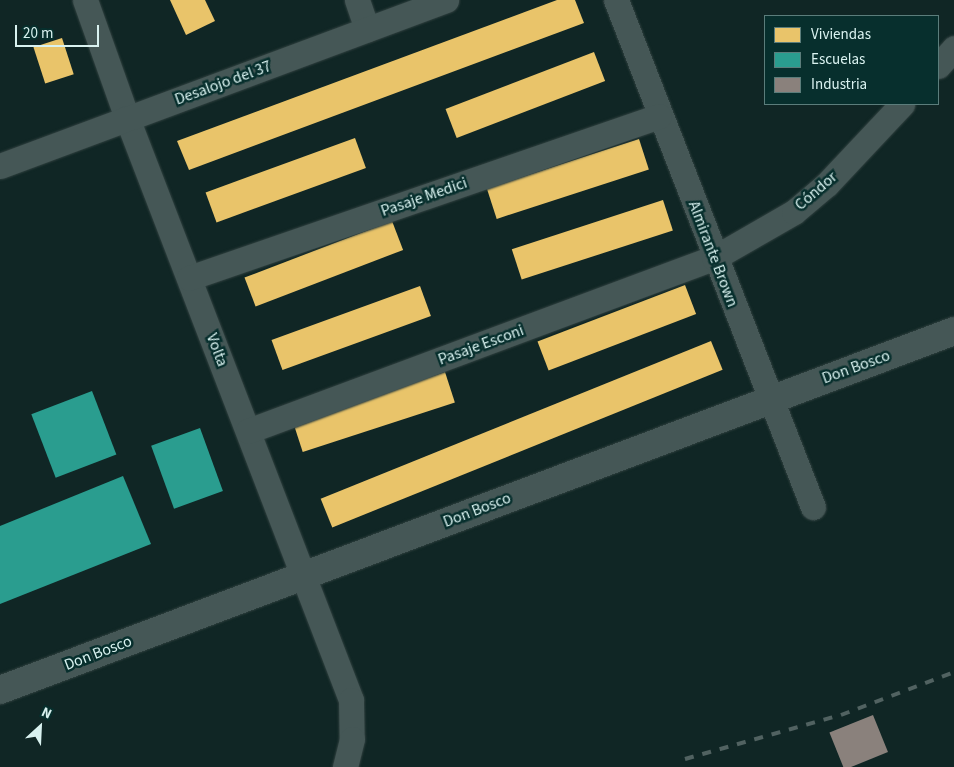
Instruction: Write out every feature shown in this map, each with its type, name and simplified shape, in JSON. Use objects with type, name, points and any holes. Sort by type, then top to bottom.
[{"type":"street","name":"Volta","points":[[85,0],[127,118],[351,700],[352,739],[345,767]]},
{"type":"street","points":[[357,0],[367,29]]},
{"type":"street","name":"Desalojo del 37","points":[[0,166],[446,0]]},
{"type":"street","name":"Almirante Brown","points":[[616,0],[714,258],[813,507]]},
{"type":"street","points":[[939,65],[954,48]]},
{"type":"street","name":"Cóndor","points":[[714,258],[794,212],[827,184],[901,105]]},
{"type":"street","name":"Pasaje Medici","points":[[189,278],[659,116]]},
{"type":"street","name":"Pasaje Esconi","points":[[248,431],[714,258]]},
{"type":"street","name":"Don Bosco","points":[[0,690],[771,398],[954,331]]},
{"type":"building: Viviendas","points":[[170,0],[205,0],[215,21],[186,35]]},
{"type":"building: Viviendas","points":[[557,0],[575,0],[584,23],[189,170],[177,141]]},
{"type":"building: Viviendas","points":[[62,38],[74,74],[45,83],[33,47]]},
{"type":"building: Viviendas","points":[[594,52],[605,81],[457,138],[446,109]]},
{"type":"building: Viviendas","points":[[355,138],[366,168],[217,222],[206,192]]},
{"type":"building: Viviendas","points":[[639,139],[649,169],[497,219],[487,188]]},
{"type":"building: Viviendas","points":[[663,200],[673,230],[522,280],[512,249]]},
{"type":"building: Viviendas","points":[[392,221],[403,250],[256,307],[244,278]]},
{"type":"building: Viviendas","points":[[685,285],[696,314],[549,371],[537,342]]},
{"type":"building: Viviendas","points":[[420,286],[431,316],[282,370],[272,340]]},
{"type":"building: Viviendas","points":[[711,341],[723,370],[332,527],[321,499]]},
{"type":"building: Viviendas","points":[[445,372],[455,402],[303,452],[293,421]]},
{"type":"building: Escuelas","points":[[92,391],[116,454],[56,478],[31,414]]},
{"type":"building: Escuelas","points":[[200,428],[223,491],[174,509],[151,446]]},
{"type":"building: Escuelas","points":[[123,476],[151,544],[0,604],[0,526]]},
{"type":"building: Industria","points":[[873,715],[888,752],[851,767],[843,767],[829,733]]},
{"type":"railway","points":[[685,759],[841,715],[954,672]]}]
